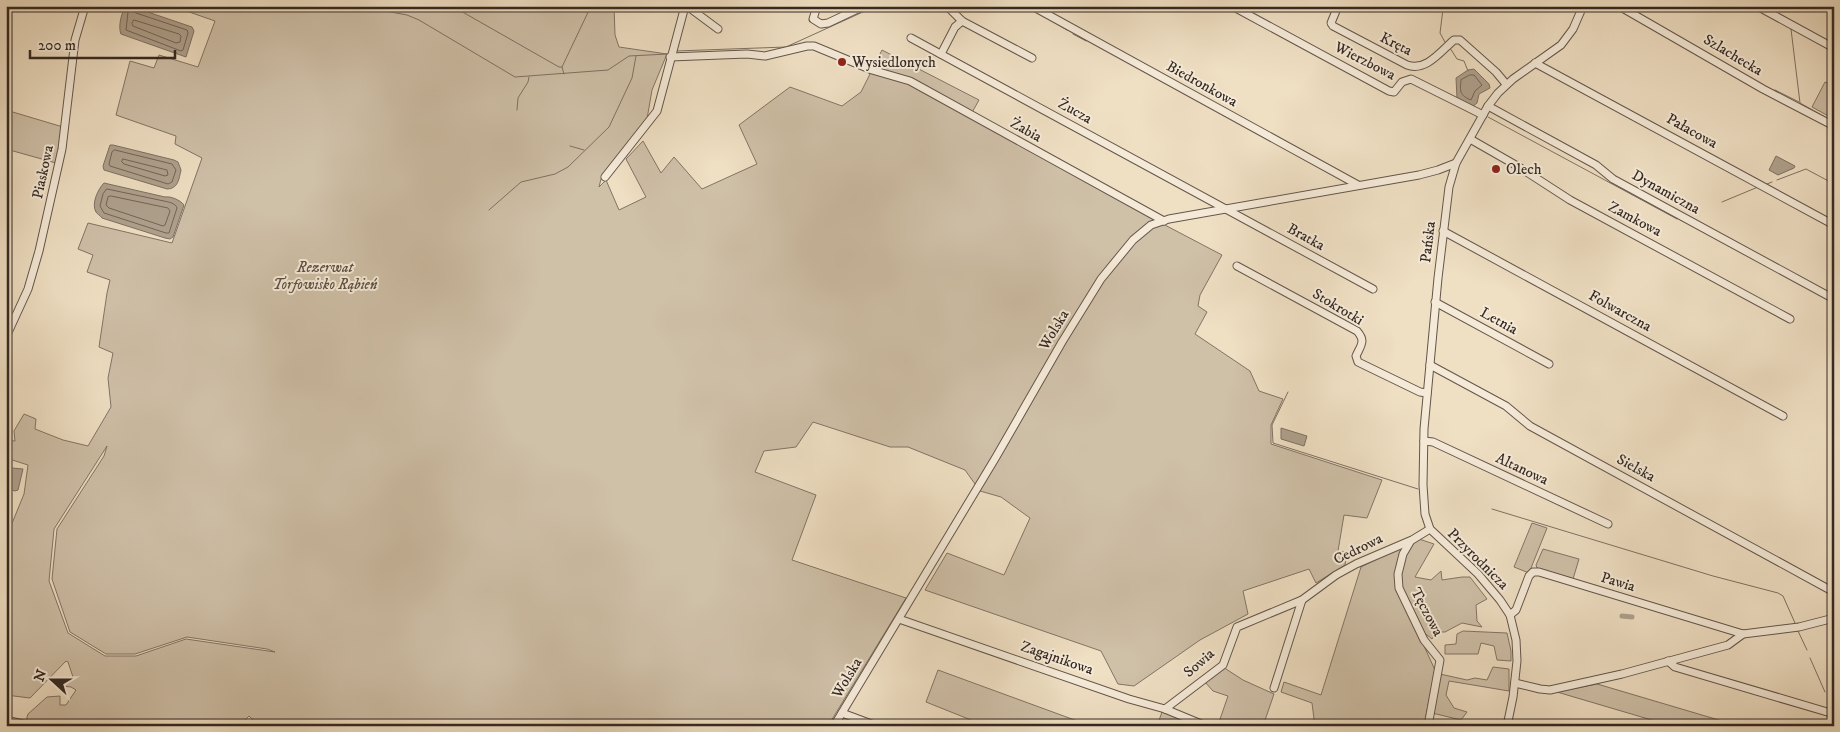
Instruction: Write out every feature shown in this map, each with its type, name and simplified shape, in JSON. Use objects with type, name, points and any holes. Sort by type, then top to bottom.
[{"type":"street","name":"Piaskowa","points":[[6,337],[28,289],[39,251],[62,149],[75,40],[85,6]]},
{"type":"street","points":[[605,177],[657,111],[670,57],[686,6],[718,29]]},
{"type":"street","points":[[817,6],[813,19],[821,24],[828,23],[864,6]]},
{"type":"street","name":"Biedronkowa","points":[[1032,6],[1358,186]]},
{"type":"street","name":"Wierzbowa","points":[[1232,6],[1389,91],[1394,92],[1402,82],[1410,78],[1482,115]]},
{"type":"street","name":"Kręta","points":[[1338,6],[1332,18],[1331,23],[1333,26],[1407,65],[1418,67],[1425,65],[1454,40],[1460,40],[1496,72],[1506,84]]},
{"type":"street","name":"Pańska","points":[[1430,529],[1425,514],[1424,500],[1424,440],[1427,393],[1443,231],[1449,188],[1456,163],[1488,106],[1506,84],[1552,52],[1565,40],[1583,6]]},
{"type":"street","name":"Szlachecka","points":[[1619,6],[1763,89],[1834,126]]},
{"type":"street","points":[[1757,6],[1834,48]]},
{"type":"street","points":[[950,9],[962,21],[1032,58]]},
{"type":"street","points":[[941,54],[955,27],[962,21]]},
{"type":"street","name":"Żucza","points":[[911,38],[1226,209]]},
{"type":"street","name":"Żabia","points":[[670,57],[748,54],[765,56],[814,46],[872,70],[910,81],[1164,221]]},
{"type":"street","name":"Pałacowa","points":[[1536,63],[1834,225]]},
{"type":"street","name":"Dynamiczna","points":[[1488,106],[1596,165],[1613,179],[1834,299]]},
{"type":"street","name":"Zamkowa","points":[[1470,139],[1519,167],[1570,200],[1790,319]]},
{"type":"street","name":"Wolska","points":[[834,726],[1101,279],[1133,240],[1151,225],[1164,221],[1428,173],[1456,163]]},
{"type":"street","name":"Bratka","points":[[1226,209],[1373,289]]},
{"type":"street","name":"Folwarczna","points":[[1443,231],[1783,416]]},
{"type":"street","name":"Stokrotki","points":[[1237,266],[1357,332],[1362,337],[1362,343],[1356,356],[1358,362],[1420,392],[1427,393]]},
{"type":"street","name":"Letnia","points":[[1436,302],[1549,364]]},
{"type":"street","name":"Sielska","points":[[1430,365],[1506,406],[1530,426],[1832,591]]},
{"type":"street","name":"Altanowa","points":[[1424,440],[1433,442],[1608,524]]},
{"type":"street","name":"Cedrowa","points":[[1237,627],[1302,600],[1336,575],[1356,564],[1412,540],[1430,529]]},
{"type":"street","name":"Przyrodnicza","points":[[1430,529],[1478,574],[1510,615],[1516,640],[1515,683],[1507,726]]},
{"type":"street","name":"Tęczowa","points":[[1412,540],[1403,554],[1398,574],[1399,588],[1424,640],[1440,660],[1428,726]]},
{"type":"street","name":"Pawia","points":[[1510,615],[1516,610],[1529,576],[1533,572],[1539,572],[1743,634],[1799,627],[1834,618]]},
{"type":"street","points":[[1274,688],[1302,600]]},
{"type":"street","name":"Zagajnikowa","points":[[899,619],[1165,709],[1206,726]]},
{"type":"street","name":"Sowia","points":[[1165,709],[1223,665],[1237,627]]},
{"type":"street","name":"Pawia","points":[[1515,683],[1550,690],[1728,645],[1743,634]]},
{"type":"street","points":[[1668,661],[1675,667],[1834,714]]},
{"type":"street","points":[[842,713],[877,726]]},
{"type":"street","points":[[6,720],[31,726]]},
{"type":"green space","name":"Rezerwat Torfowisko Rąbień","points":[[172,6],[614,6],[615,35],[619,47],[667,54],[652,90],[647,119],[602,175],[599,187],[606,180],[619,210],[646,197],[626,159],[643,141],[661,173],[674,157],[702,189],[757,164],[739,125],[790,87],[842,106],[861,92],[882,50],[979,100],[970,116],[1222,255],[1200,295],[1198,306],[1207,312],[1195,334],[1250,371],[1259,391],[1283,399],[1271,425],[1271,444],[1382,480],[1367,518],[1344,515],[1338,551],[1347,552],[1345,565],[1316,583],[1309,569],[1243,591],[1248,614],[1200,640],[1134,686],[1118,684],[1101,651],[925,590],[947,553],[1004,575],[1030,518],[1001,497],[980,491],[965,470],[908,447],[890,447],[813,422],[796,447],[764,451],[755,472],[816,495],[792,560],[906,598],[828,726],[259,726],[249,716],[239,726],[52,726],[26,721],[28,714],[47,697],[60,696],[60,705],[66,705],[76,690],[71,687],[54,685],[73,677],[66,661],[30,698],[6,695],[6,538],[24,494],[28,465],[6,458],[6,440],[15,441],[14,431],[24,414],[36,419],[35,429],[63,440],[88,446],[111,407],[108,378],[113,353],[99,347],[110,280],[87,272],[93,255],[78,249],[88,223],[172,243],[202,158],[175,144],[176,136],[116,115],[130,61],[154,68],[159,55],[198,67],[215,21]],"holes":[[[107,446],[104,456],[57,529],[52,579],[70,632],[106,654],[135,654],[187,637],[267,649],[275,652],[186,639],[136,656],[105,656],[68,633],[49,581],[54,529]]]},
{"type":"green space","points":[[1825,82],[1834,86],[1834,119],[1812,107]]},
{"type":"green space","points":[[6,110],[63,127],[56,163],[6,149]]},
{"type":"green space","points":[[1532,523],[1547,528],[1529,573],[1514,567]]},
{"type":"green space","points":[[1419,539],[1434,544],[1415,577],[1431,580],[1441,571],[1442,580],[1470,577],[1487,599],[1476,605],[1477,621],[1482,627],[1462,623],[1445,632],[1436,632],[1432,639],[1422,631],[1403,590],[1399,569],[1407,547]]},
{"type":"green space","points":[[1403,546],[1397,587],[1435,670],[1424,726],[1312,726],[1314,719],[1312,703],[1281,692],[1284,682],[1321,695],[1361,567]]},
{"type":"green space","points":[[1543,549],[1579,559],[1573,579],[1537,568],[1536,565]]},
{"type":"green space","points":[[1463,631],[1507,633],[1511,661],[1497,660],[1494,646],[1481,643],[1478,654],[1445,654],[1445,645],[1456,644],[1457,634]]},
{"type":"green space","points":[[1223,667],[1243,680],[1274,694],[1263,726],[1218,725],[1228,696],[1213,691],[1205,682]]},
{"type":"green space","points":[[1493,667],[1509,669],[1509,691],[1449,681],[1446,695],[1454,708],[1467,712],[1461,720],[1432,713],[1440,674],[1467,680],[1475,678],[1487,680]]},
{"type":"green space","points":[[938,670],[1091,726],[986,726],[926,702]]},
{"type":"green space","points":[[1597,684],[1739,726],[1672,726],[1557,692]]},
{"type":"green space","points":[[1162,712],[1198,725],[1157,726]]},
{"type":"water","points":[[126,6],[192,27],[194,31],[186,57],[121,34],[120,20]]},
{"type":"water","points":[[1474,69],[1489,84],[1490,88],[1479,94],[1477,103],[1472,107],[1457,98],[1456,78],[1468,70]]},
{"type":"water","points":[[110,145],[178,162],[181,170],[176,185],[171,189],[167,189],[104,170],[103,166]]},
{"type":"water","points":[[1776,156],[1795,166],[1794,168],[1778,175],[1769,170]]},
{"type":"water","points":[[104,183],[170,197],[184,205],[173,237],[170,239],[165,238],[102,218],[96,212],[94,205]]},
{"type":"water","points":[[1281,428],[1307,436],[1304,446],[1281,439]]},
{"type":"water","points":[[12,468],[23,469],[18,490],[15,491],[6,488],[6,477]]},
{"type":"waterway","points":[[452,6],[562,67]]},
{"type":"waterway","points":[[564,74],[562,67],[591,6]]},
{"type":"waterway","points":[[676,51],[786,47],[876,6]]},
{"type":"waterway","points":[[1443,9],[1440,33],[1446,44]]},
{"type":"waterway","points":[[380,10],[407,15],[419,20],[515,77],[608,70],[629,56],[668,54]]},
{"type":"waterway","points":[[1044,16],[1067,30]]},
{"type":"waterway","points":[[1791,29],[1800,103],[1834,122]]},
{"type":"waterway","points":[[1073,34],[1086,41]]},
{"type":"waterway","points":[[1450,48],[1457,59],[1464,61],[1468,71]]},
{"type":"waterway","points":[[489,210],[521,182],[555,174],[568,167],[609,127],[632,78],[636,56]]},
{"type":"waterway","points":[[517,110],[518,98],[529,77]]},
{"type":"waterway","points":[[1775,90],[1799,102]]},
{"type":"waterway","points":[[1488,117],[1677,219]]},
{"type":"waterway","points":[[570,146],[584,150]]},
{"type":"waterway","points":[[1777,180],[1806,169],[1834,184]]},
{"type":"waterway","points":[[1767,184],[1772,182]]},
{"type":"waterway","points":[[1722,202],[1758,187]]},
{"type":"waterway","points":[[1288,392],[1272,425],[1273,443],[1418,489]]},
{"type":"waterway","points":[[1492,509],[1713,576],[1778,593],[1783,596],[1795,623]]},
{"type":"waterway","points":[[1622,616],[1632,617]]},
{"type":"waterway","points":[[1798,631],[1807,650]]},
{"type":"waterway","points":[[1810,658],[1825,692]]},
{"type":"place","name":"Wysiedlonych","points":[[842,62]]},
{"type":"place","name":"Olech","points":[[1496,169]]}]
